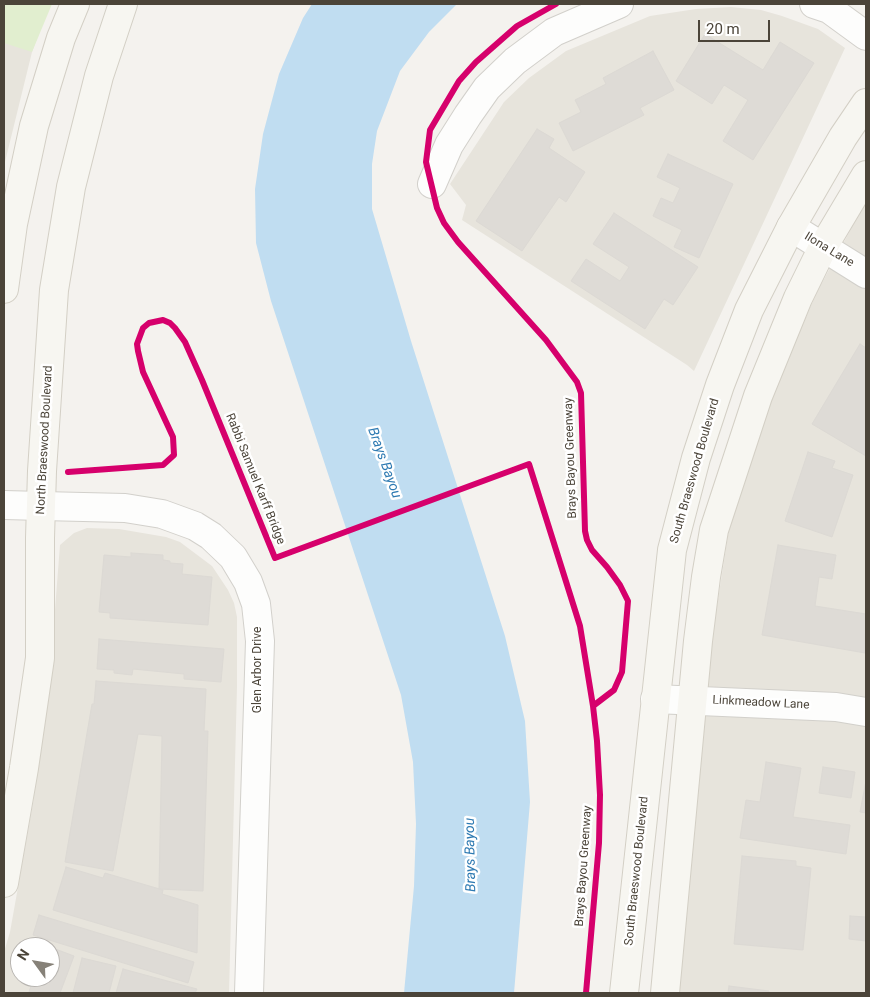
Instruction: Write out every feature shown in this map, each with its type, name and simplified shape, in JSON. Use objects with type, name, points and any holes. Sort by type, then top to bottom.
[{"type":"main road","points":[[4,290],[13,224],[34,126],[61,38],[75,4]]},
{"type":"main road","name":"North Braeswood Boulevard","points":[[4,883],[24,768],[40,658],[42,471],[54,290],[70,187],[99,76],[123,4]]},
{"type":"main road","name":"South Braeswood Boulevard","points":[[624,993],[672,550],[696,458],[748,310],[791,228],[843,137],[866,103]]},
{"type":"main road","points":[[665,993],[705,586],[714,530],[758,396],[798,298],[823,247],[866,175]]},
{"type":"street","points":[[432,184],[449,145],[468,115],[487,88],[515,61],[554,32],[619,4]]},
{"type":"street","points":[[814,4],[828,9],[866,36]]},
{"type":"street","name":"Ilona Lane","points":[[791,228],[866,274]]},
{"type":"street","name":"Glen Arbor Drive","points":[[4,506],[125,508],[162,514],[195,526],[211,536],[233,557],[248,582],[256,604],[260,641],[249,993]]},
{"type":"street","name":"Linkmeadow Lane","points":[[655,699],[836,707],[866,712]]},
{"type":"shaded area","points":[[4,4],[50,4],[32,52],[4,166]]},
{"type":"shaded area","points":[[731,7],[761,10],[782,16],[818,29],[845,48],[694,371],[462,220],[466,205],[450,184],[504,102],[529,78],[566,51],[650,16],[696,9]]},
{"type":"shaded area","points":[[866,201],[866,993],[677,993],[709,657],[729,529],[746,465],[770,400],[816,294]]},
{"type":"shaded area","points":[[87,528],[119,529],[166,537],[180,542],[212,566],[234,603],[237,617],[237,687],[229,993],[4,993],[4,952],[10,932],[33,803],[50,674],[60,545],[74,533]]},
{"type":"green space","points":[[4,4],[52,4],[32,52],[4,43]]},
{"type":"water","name":"Brays Bayou","points":[[312,4],[457,4],[429,32],[400,71],[377,131],[372,164],[372,209],[411,341],[505,636],[525,721],[530,802],[514,993],[404,993],[414,886],[416,824],[413,762],[401,695],[271,301],[256,243],[255,189],[263,134],[279,74],[303,18]]},
{"type":"building","points":[[705,34],[763,70],[780,42],[814,63],[753,160],[723,141],[748,100],[724,85],[712,104],[676,81]]},
{"type":"building","points":[[653,51],[674,90],[640,108],[644,115],[573,151],[559,123],[581,112],[575,100],[606,84],[603,78]]},
{"type":"building","points":[[537,129],[554,139],[549,148],[585,172],[566,202],[559,197],[522,251],[476,221]]},
{"type":"building","points":[[668,154],[733,184],[699,258],[674,247],[682,230],[653,216],[661,198],[673,203],[680,188],[657,177]]},
{"type":"building","points":[[614,213],[698,267],[673,305],[664,299],[645,329],[571,281],[586,259],[620,281],[629,267],[593,244]]},
{"type":"building","points":[[860,344],[866,348],[866,456],[812,424]]},
{"type":"building","points":[[808,452],[835,461],[832,468],[853,475],[832,537],[785,521]]},
{"type":"building","points":[[778,545],[836,555],[832,579],[819,577],[815,606],[866,614],[865,653],[762,635]]},
{"type":"building","points":[[131,553],[163,555],[163,560],[170,561],[170,563],[183,564],[182,574],[212,577],[208,625],[110,618],[110,613],[99,612],[104,555],[131,557]]},
{"type":"building","points":[[99,639],[224,649],[221,682],[184,679],[184,674],[133,669],[132,675],[114,673],[114,670],[97,669]]},
{"type":"building","points":[[96,681],[206,689],[204,731],[208,731],[203,891],[159,889],[162,736],[138,734],[113,871],[65,862],[92,704],[94,704]]},
{"type":"building","points":[[766,762],[801,768],[793,817],[850,825],[846,854],[740,838],[746,800],[760,802]]},
{"type":"building","points":[[823,767],[855,772],[851,798],[819,793]]},
{"type":"building","points":[[866,781],[866,813],[860,812]]},
{"type":"building","points":[[742,856],[796,861],[796,866],[811,868],[803,950],[734,944]]},
{"type":"building","points":[[66,867],[103,878],[105,873],[163,890],[162,894],[198,905],[197,953],[53,910]]},
{"type":"building","points":[[39,915],[194,962],[188,983],[60,943],[60,937],[39,937],[33,935]]},
{"type":"building","points":[[850,916],[866,917],[866,941],[849,939]]},
{"type":"building","points":[[60,951],[74,956],[60,993],[29,992],[31,987],[60,987]]},
{"type":"building","points":[[82,958],[116,966],[109,993],[73,993]]},
{"type":"building","points":[[123,969],[197,989],[195,993],[116,993]]},
{"type":"building","points":[[729,986],[769,991],[769,993],[728,993]]},
{"type":"cycle path","name":"Brays Bayou Greenway","points":[[556,4],[517,26],[476,62],[459,81],[430,130],[426,162],[437,208],[444,223],[458,242],[546,340],[577,382],[581,393],[585,531],[587,540],[592,550],[620,585],[628,601],[622,672],[614,690],[593,706],[600,795],[599,843],[586,993]]},
{"type":"cycle path","name":"Rabbi Samuel Karff Bridge","points":[[68,472],[163,465],[174,455],[173,437],[143,372],[137,344],[143,328],[149,323],[163,320],[170,323],[185,342],[275,558],[529,464],[580,626],[593,706]]}]
